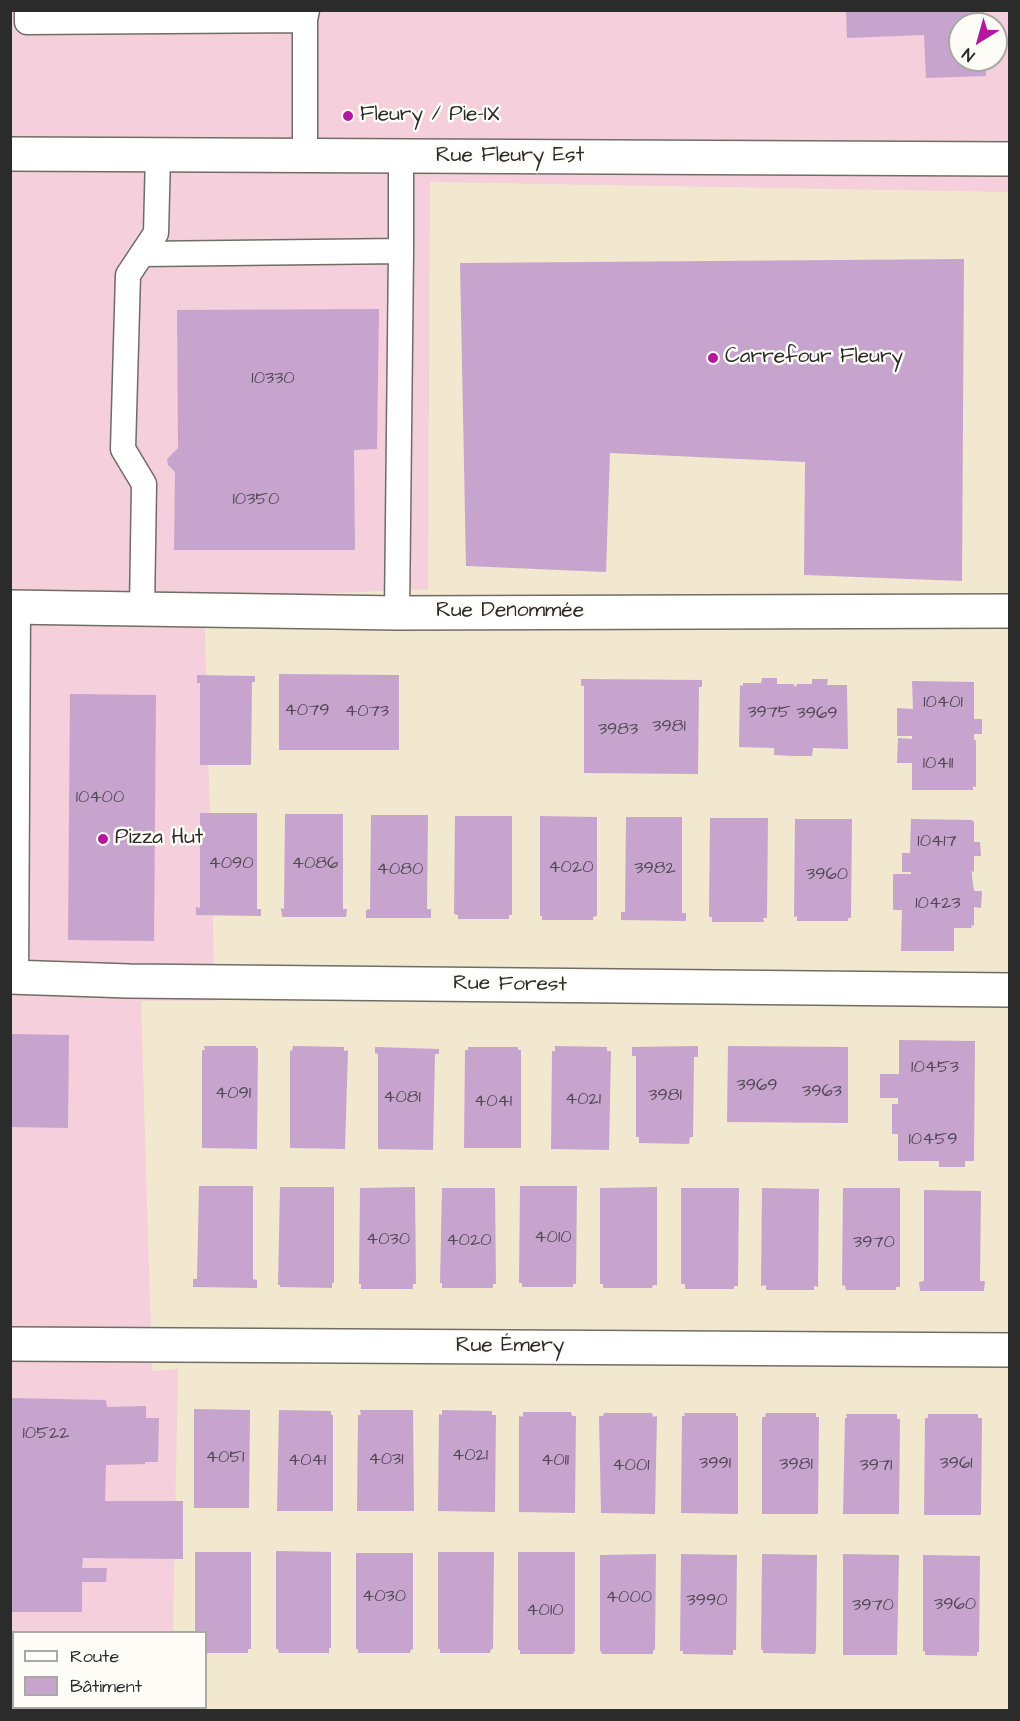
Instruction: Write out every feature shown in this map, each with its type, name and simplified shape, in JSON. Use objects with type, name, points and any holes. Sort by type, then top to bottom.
[{"type":"street","name":"Rue Fleury Est","points":[[10,154],[1010,159]]},
{"type":"street","name":"Rue Denommée","points":[[14,607],[397,613],[1010,611]]},
{"type":"street","name":"Rue Forest","points":[[14,977],[141,981],[1010,990]]},
{"type":"street","name":"Rue Émery","points":[[10,1344],[1010,1350]]},
{"type":"lane","points":[[27,10],[27,22],[306,16],[305,155]]},
{"type":"lane","points":[[142,609],[144,484],[123,449],[128,275],[156,233],[159,154]]},
{"type":"lane","points":[[397,613],[401,156]]},
{"type":"lane","points":[[142,254],[401,251]]},
{"type":"lane","points":[[14,607],[14,977]]},
{"type":"shaded area","points":[[11,11],[1009,11],[1009,192],[430,182],[428,589],[204,599],[215,1001],[141,1001],[152,1371],[178,1369],[173,1631],[12,1631],[12,1709],[132,1709],[11,1710]]},
{"type":"building","points":[[846,10],[984,10],[984,12],[948,12],[948,72],[986,72],[986,76],[926,78],[924,35],[847,38]]},
{"type":"building","name":"Carrefour Fleury","points":[[964,259],[962,581],[804,575],[805,462],[610,453],[606,572],[466,566],[460,263]]},
{"type":"building","points":[[379,309],[377,449],[354,450],[355,550],[174,550],[175,472],[168,465],[167,459],[178,448],[177,310]]},
{"type":"building","points":[[279,674],[399,675],[399,750],[279,750]]},
{"type":"building","points":[[197,675],[255,676],[255,682],[252,682],[251,765],[200,765],[200,683],[197,683]]},
{"type":"building","points":[[762,678],[777,678],[777,684],[793,684],[796,687],[797,684],[812,684],[812,679],[828,679],[827,685],[847,685],[848,749],[813,748],[812,756],[793,756],[774,755],[774,748],[739,747],[740,685],[761,683]]},
{"type":"building","points":[[581,679],[702,680],[702,687],[699,687],[698,774],[584,773],[584,686],[581,686]]},
{"type":"building","points":[[912,681],[974,682],[974,719],[982,719],[982,734],[974,734],[976,787],[973,786],[973,790],[912,790],[912,763],[897,763],[898,738],[912,739],[912,736],[897,736],[897,708],[913,709]]},
{"type":"building","points":[[70,694],[156,695],[154,941],[68,940]]},
{"type":"building","points":[[200,813],[257,813],[257,909],[261,909],[261,916],[196,915],[196,907],[200,908]]},
{"type":"building","points":[[285,814],[343,814],[343,909],[347,909],[346,917],[282,917]]},
{"type":"building","points":[[371,815],[428,815],[427,909],[431,909],[431,918],[366,918],[366,910],[370,909]]},
{"type":"building","points":[[455,816],[512,816],[512,915],[509,915],[509,919],[458,919],[458,915],[454,914]]},
{"type":"building","points":[[540,816],[597,817],[597,916],[593,917],[593,920],[542,920],[540,916]]},
{"type":"building","points":[[626,817],[682,817],[682,913],[686,913],[686,921],[621,920],[621,912],[625,912]]},
{"type":"building","points":[[710,818],[768,818],[767,918],[763,918],[764,922],[712,922],[712,917],[709,917]]},
{"type":"building","points":[[795,819],[852,819],[851,918],[848,918],[848,921],[797,921],[797,916],[794,917]]},
{"type":"building","points":[[911,819],[972,820],[974,822],[974,842],[980,842],[981,856],[974,856],[972,876],[974,891],[982,891],[981,908],[974,907],[974,926],[971,925],[972,928],[954,928],[954,951],[901,951],[902,910],[893,910],[893,874],[911,874],[911,872],[902,872],[902,853],[910,853]]},
{"type":"building","points":[[10,1034],[69,1035],[68,1128],[10,1127]]},
{"type":"building","points":[[899,1040],[975,1041],[974,1161],[965,1161],[965,1167],[939,1167],[939,1161],[898,1161],[898,1134],[892,1134],[892,1104],[898,1104],[898,1098],[880,1098],[880,1074],[899,1074]]},
{"type":"building","points":[[204,1046],[256,1046],[258,1048],[257,1149],[202,1148],[202,1050],[205,1050]]},
{"type":"building","points":[[293,1046],[344,1047],[344,1051],[348,1050],[345,1149],[290,1148],[290,1050],[292,1051]]},
{"type":"building","points":[[555,1046],[607,1047],[607,1051],[611,1051],[609,1150],[551,1149],[552,1051],[555,1051]]},
{"type":"building","points":[[698,1046],[698,1057],[694,1057],[693,1137],[690,1137],[689,1144],[639,1143],[639,1137],[636,1137],[636,1056],[632,1056],[632,1047]]},
{"type":"building","points":[[728,1046],[848,1047],[848,1123],[727,1122]]},
{"type":"building","points":[[375,1047],[439,1049],[439,1054],[435,1054],[433,1150],[378,1149],[378,1054],[375,1053]]},
{"type":"building","points":[[468,1047],[518,1047],[518,1050],[521,1050],[521,1148],[464,1148],[465,1050],[468,1050]]},
{"type":"building","points":[[199,1186],[253,1186],[253,1279],[257,1280],[257,1288],[193,1287],[193,1279],[197,1279]]},
{"type":"building","points":[[520,1186],[577,1186],[576,1284],[573,1284],[573,1287],[522,1287],[522,1283],[519,1283]]},
{"type":"building","points":[[280,1187],[334,1187],[334,1283],[332,1283],[332,1288],[280,1287],[278,1285]]},
{"type":"building","points":[[415,1187],[416,1284],[413,1284],[413,1289],[361,1289],[361,1284],[359,1284],[360,1188]]},
{"type":"building","points":[[657,1187],[657,1285],[653,1285],[652,1288],[603,1288],[603,1284],[600,1284],[600,1188]]},
{"type":"building","points":[[442,1188],[495,1188],[496,1284],[493,1284],[493,1288],[442,1288],[442,1283],[440,1283]]},
{"type":"building","points":[[681,1188],[739,1188],[738,1286],[734,1286],[734,1289],[685,1289],[685,1284],[681,1284]]},
{"type":"building","points":[[762,1188],[819,1189],[818,1287],[814,1286],[814,1290],[766,1290],[766,1285],[761,1286]]},
{"type":"building","points":[[843,1188],[900,1188],[900,1287],[896,1287],[896,1290],[846,1290],[842,1285]]},
{"type":"building","points":[[924,1190],[981,1191],[980,1281],[985,1281],[984,1291],[920,1291],[919,1282],[924,1281]]},
{"type":"building","points":[[10,1398],[106,1400],[107,1407],[146,1406],[146,1418],[159,1418],[158,1462],[106,1465],[105,1501],[183,1501],[183,1559],[83,1558],[82,1568],[107,1568],[106,1582],[82,1582],[82,1612],[10,1612]]},
{"type":"building","points":[[194,1409],[250,1410],[249,1508],[194,1508]]},
{"type":"building","points":[[279,1410],[331,1411],[333,1415],[333,1511],[277,1511]]},
{"type":"building","points":[[360,1410],[413,1410],[414,1511],[357,1511],[358,1415],[361,1415]]},
{"type":"building","points":[[442,1410],[492,1411],[492,1415],[496,1415],[495,1512],[438,1511],[439,1414],[442,1415]]},
{"type":"building","points":[[523,1412],[571,1412],[572,1416],[576,1416],[575,1513],[519,1512],[519,1416],[523,1417]]},
{"type":"building","points":[[604,1413],[652,1413],[653,1417],[657,1416],[655,1514],[601,1513],[599,1416],[603,1416]]},
{"type":"building","points":[[684,1413],[736,1413],[738,1416],[738,1514],[681,1513],[682,1416],[685,1416]]},
{"type":"building","points":[[766,1413],[816,1413],[816,1417],[819,1417],[818,1514],[762,1514],[762,1417],[765,1417]]},
{"type":"building","points":[[846,1414],[897,1414],[897,1419],[900,1419],[899,1514],[843,1514]]},
{"type":"building","points":[[928,1414],[978,1414],[978,1418],[982,1418],[981,1515],[924,1515],[925,1418],[928,1418]]},
{"type":"building","points":[[276,1551],[331,1552],[331,1648],[329,1648],[329,1653],[279,1653],[276,1649]]},
{"type":"building","points":[[195,1552],[251,1552],[251,1649],[248,1649],[248,1653],[207,1653],[207,1631],[195,1631]]},
{"type":"building","points":[[438,1552],[494,1552],[493,1649],[490,1653],[440,1653],[438,1649]]},
{"type":"building","points":[[518,1552],[575,1552],[575,1651],[573,1654],[520,1654],[518,1650]]},
{"type":"building","points":[[356,1553],[413,1553],[413,1650],[411,1649],[410,1653],[358,1653],[356,1649]]},
{"type":"building","points":[[656,1554],[655,1650],[653,1654],[602,1654],[600,1650],[600,1555]]},
{"type":"building","points":[[681,1554],[737,1555],[736,1650],[733,1650],[733,1655],[683,1654],[683,1651],[680,1651]]},
{"type":"building","points":[[762,1554],[817,1555],[815,1654],[763,1653],[761,1650]]},
{"type":"building","points":[[843,1554],[899,1555],[897,1655],[843,1655]]},
{"type":"building","points":[[923,1555],[980,1556],[979,1652],[977,1656],[925,1655],[923,1651]]},
{"type":"place","name":"Fleury / Pie-IX","points":[[348,116]]},
{"type":"place","name":"Carrefour Fleury","points":[[713,358]]},
{"type":"place","name":"Pizza Hut","points":[[103,839]]}]
